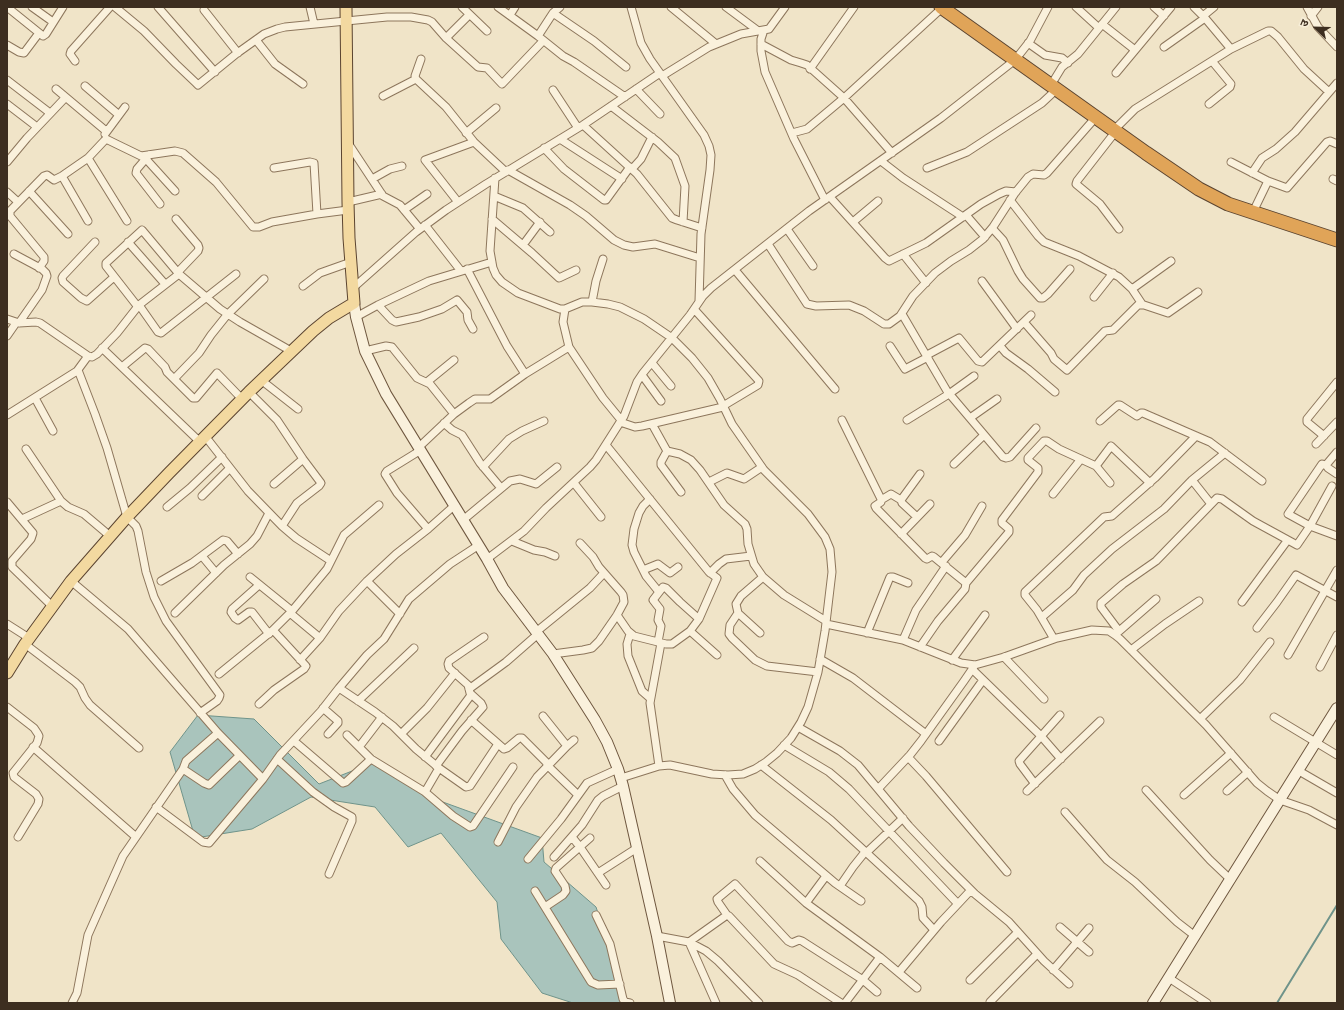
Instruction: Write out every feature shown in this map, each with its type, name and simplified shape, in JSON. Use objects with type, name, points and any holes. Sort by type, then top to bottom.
[{"type":"highway","points":[[941,7],[1199,189],[1228,204],[1337,239]]},
{"type":"main road","points":[[7,673],[27,641],[52,606],[71,581],[110,536],[245,395],[291,351],[329,318],[354,303],[348,206],[346,7]]},
{"type":"street","points":[[7,7],[42,36],[45,35],[63,7]]},
{"type":"street","points":[[32,7],[54,22]]},
{"type":"street","points":[[75,61],[70,54],[71,51],[110,7]]},
{"type":"street","points":[[114,7],[148,35],[198,84],[202,83],[238,53],[269,31],[314,24],[387,17],[415,18],[432,22],[446,38],[478,67],[486,68],[502,84],[540,38],[553,13],[559,7]]},
{"type":"street","points":[[158,7],[215,72]]},
{"type":"street","points":[[310,7],[314,24]]},
{"type":"street","points":[[498,7],[563,56],[625,97]]},
{"type":"street","points":[[510,15],[515,7]]},
{"type":"street","points":[[631,7],[641,43],[650,59],[704,135],[709,146],[711,155],[702,228],[699,301]]},
{"type":"street","points":[[671,7],[716,44]]},
{"type":"street","points":[[726,7],[761,30]]},
{"type":"street","points":[[353,288],[422,227],[458,202],[560,139],[636,89],[693,56],[716,44],[741,34],[770,27],[785,7]]},
{"type":"street","points":[[810,69],[854,7]]},
{"type":"street","points":[[792,133],[807,129],[844,98],[941,7]]},
{"type":"street","points":[[1076,7],[1135,50]]},
{"type":"street","points":[[927,168],[967,152],[1042,103],[1054,87],[1062,67],[1078,54],[1116,7]]},
{"type":"street","points":[[1154,7],[1164,16]]},
{"type":"street","points":[[1116,74],[1171,7]]},
{"type":"street","points":[[1194,7],[1232,49]]},
{"type":"street","points":[[1164,47],[1204,17],[1214,7]]},
{"type":"street","points":[[1307,7],[1311,16],[1322,32],[1337,47]]},
{"type":"street","points":[[1311,16],[1318,7]]},
{"type":"street","points":[[487,559],[524,531],[590,467],[621,421],[642,375],[699,301],[711,288],[827,198],[941,118],[1015,60],[1028,43],[1045,9]]},
{"type":"street","points":[[204,10],[238,53]]},
{"type":"street","points":[[446,38],[467,10],[487,31]]},
{"type":"street","points":[[553,13],[594,41],[626,67]]},
{"type":"street","points":[[761,30],[761,51],[765,72],[792,133],[827,198],[852,222],[887,260],[891,260],[926,243],[964,216],[999,194],[1006,191],[1016,192]]},
{"type":"street","points":[[1119,229],[1100,204],[1076,184],[1115,131],[1134,109],[1232,49],[1268,31],[1271,31],[1281,40],[1304,69],[1330,92]]},
{"type":"street","points":[[7,45],[19,52],[24,53],[39,33]]},
{"type":"street","points":[[256,40],[275,64],[303,84]]},
{"type":"street","points":[[1028,43],[1045,55],[1062,58],[1068,63]]},
{"type":"street","points":[[761,44],[791,60],[804,64],[844,98],[892,153]]},
{"type":"street","points":[[421,59],[415,76],[416,79],[446,106],[474,142],[507,171],[570,206],[621,244],[633,247],[655,244],[700,258]]},
{"type":"street","points":[[1209,104],[1230,87],[1231,84],[1212,61]]},
{"type":"street","points":[[383,96],[416,79]]},
{"type":"street","points":[[7,80],[50,113]]},
{"type":"street","points":[[1252,173],[1262,158],[1282,144],[1337,84]]},
{"type":"street","points":[[85,86],[119,115]]},
{"type":"street","points":[[636,89],[660,114]]},
{"type":"street","points":[[56,90],[106,131]]},
{"type":"street","points":[[553,90],[580,126],[631,168],[647,185],[669,215],[674,219],[702,228]]},
{"type":"street","points":[[7,162],[37,127],[65,98]]},
{"type":"street","points":[[7,104],[37,127]]},
{"type":"street","points":[[610,106],[672,154],[677,162],[686,186],[683,222]]},
{"type":"street","points":[[38,268],[44,261],[44,257],[9,215],[10,210],[46,175],[54,180],[88,158],[105,140],[106,131],[126,107]]},
{"type":"street","points":[[466,133],[496,108]]},
{"type":"street","points":[[768,244],[808,304],[816,306],[849,305],[864,311],[884,324],[889,324],[902,314],[914,296],[943,267],[977,245],[985,237],[1010,200],[1031,175],[1044,175],[1049,171],[1096,117]]},
{"type":"street","points":[[544,148],[564,169],[603,200],[606,200],[640,159],[652,137]]},
{"type":"street","points":[[560,139],[622,179]]},
{"type":"street","points":[[105,140],[109,140],[138,156],[148,157],[174,151],[181,151],[216,182],[253,227],[260,227],[272,222],[317,214],[348,206],[382,194]]},
{"type":"street","points":[[1230,162],[1268,182],[1286,189],[1327,142],[1330,141],[1337,144]]},
{"type":"street","points":[[348,142],[385,198],[398,203],[464,270],[507,346],[525,374]]},
{"type":"street","points":[[458,202],[425,160],[474,142]]},
{"type":"street","points":[[148,157],[175,191]]},
{"type":"street","points":[[148,157],[137,169],[136,173],[160,204]]},
{"type":"street","points":[[88,158],[127,221]]},
{"type":"street","points":[[881,161],[903,178],[964,216],[985,237]]},
{"type":"street","points":[[274,168],[310,162],[314,163],[317,214]]},
{"type":"street","points":[[372,179],[390,169],[402,166]]},
{"type":"street","points":[[62,176],[88,221]]},
{"type":"street","points":[[495,178],[490,251],[496,275],[508,287],[530,298],[558,308],[565,308],[580,303],[592,302],[608,304],[633,312],[672,338],[703,371],[713,385],[732,424],[762,467],[808,514],[828,543],[832,572],[818,672],[808,707],[798,727],[777,752],[760,766],[744,774],[725,775],[700,772],[670,765],[659,766],[621,778],[590,781],[584,786],[561,819],[528,859]]},
{"type":"street","points":[[1253,212],[1268,182]]},
{"type":"street","points":[[29,191],[68,234]]},
{"type":"street","points":[[7,192],[18,202]]},
{"type":"street","points":[[404,210],[427,194]]},
{"type":"street","points":[[494,196],[523,208],[550,232]]},
{"type":"street","points":[[1010,200],[1044,242],[1074,254],[1121,278],[1132,289],[1142,304],[1168,313],[1198,292]]},
{"type":"street","points":[[852,222],[878,201]]},
{"type":"street","points":[[7,415],[78,370],[124,325],[139,306],[179,273],[198,251],[198,245],[176,219]]},
{"type":"street","points":[[492,219],[559,278],[576,270]]},
{"type":"street","points":[[522,245],[540,222]]},
{"type":"street","points":[[992,228],[1003,240],[1023,279],[1040,298],[1043,298],[1048,294],[1070,269]]},
{"type":"street","points":[[787,229],[813,266]]},
{"type":"street","points":[[236,274],[206,297],[161,333],[158,332],[139,306],[114,277],[106,263],[141,230],[179,273],[206,297],[227,315],[291,351]]},
{"type":"street","points":[[95,242],[62,278],[65,285],[83,299],[88,300],[114,277]]},
{"type":"street","points":[[128,242],[165,284]]},
{"type":"street","points":[[7,336],[38,296],[46,279],[46,273],[14,254]]},
{"type":"street","points":[[903,254],[926,283]]},
{"type":"street","points":[[592,302],[596,281],[603,259]]},
{"type":"street","points":[[1132,289],[1171,261]]},
{"type":"street","points":[[303,286],[320,273],[351,262]]},
{"type":"street","points":[[356,318],[378,305],[429,281],[492,262]]},
{"type":"street","points":[[735,270],[835,389]]},
{"type":"street","points":[[1094,297],[1113,273]]},
{"type":"street","points":[[174,379],[199,353],[227,315],[264,279]]},
{"type":"street","points":[[982,281],[1017,329]]},
{"type":"street","points":[[378,305],[392,320],[396,322],[419,317],[442,309],[456,300],[459,300],[468,313],[468,320],[473,329]]},
{"type":"street","points":[[354,303],[356,318],[365,351],[386,394],[487,559],[503,588],[553,654],[595,720],[607,742],[621,778],[670,1003]]},
{"type":"street","points":[[1024,322],[1051,353],[1054,359],[1067,370],[1105,331],[1112,330],[1135,307],[1142,304]]},
{"type":"street","points":[[565,308],[563,322],[569,347],[599,393],[621,421],[635,427],[723,406],[758,385],[759,382],[694,309]]},
{"type":"street","points":[[902,314],[950,394],[1003,457],[1008,458],[1036,428]]},
{"type":"street","points":[[890,346],[905,369],[959,338],[978,361],[982,362],[1031,315]]},
{"type":"street","points":[[7,319],[17,323],[40,323],[95,354],[122,367],[222,457],[248,491],[282,526],[296,538],[331,561]]},
{"type":"street","points":[[365,351],[390,346],[417,378],[430,384],[454,414]]},
{"type":"street","points":[[1000,346],[1006,353],[1055,392]]},
{"type":"street","points":[[428,529],[397,493],[385,474],[387,471],[420,448],[444,423],[472,400],[490,399],[525,374],[569,347]]},
{"type":"street","points":[[122,367],[145,348],[148,349],[164,367],[167,373],[194,399],[217,373],[277,420],[321,484],[297,503],[282,526]]},
{"type":"street","points":[[427,382],[454,360]]},
{"type":"street","points":[[652,363],[671,386]]},
{"type":"street","points":[[78,370],[96,414],[138,531],[149,584],[160,611],[220,695],[217,700],[200,713]]},
{"type":"street","points":[[642,375],[661,401]]},
{"type":"street","points":[[907,420],[950,394],[974,376]]},
{"type":"street","points":[[261,380],[298,409]]},
{"type":"street","points":[[1324,436],[1307,422],[1307,419],[1337,382]]},
{"type":"street","points":[[35,398],[53,431]]},
{"type":"street","points":[[970,418],[997,399]]},
{"type":"street","points":[[1100,421],[1120,404],[1136,416],[1143,413],[1210,442],[1262,481]]},
{"type":"street","points":[[842,420],[881,500]]},
{"type":"street","points":[[482,466],[509,439],[544,421]]},
{"type":"street","points":[[1316,444],[1337,422]]},
{"type":"street","points":[[444,423],[452,430],[462,434],[482,466],[502,488]]},
{"type":"street","points":[[652,424],[667,451],[680,454],[690,460],[700,470],[724,505],[746,527],[751,556],[762,577],[784,595],[826,623],[902,640],[973,667],[983,680],[1041,736],[1061,759]]},
{"type":"street","points":[[954,464],[984,434]]},
{"type":"street","points":[[1054,639],[1042,617],[1025,595],[1025,592],[1104,517],[1112,516],[1150,483],[1196,436]]},
{"type":"street","points":[[920,647],[938,621],[965,589],[966,583],[1009,532],[1009,528],[1002,523],[1002,520],[1038,471],[1038,468],[1028,460],[1028,458],[1046,440],[1059,449],[1096,466],[1110,483]]},
{"type":"street","points":[[606,445],[710,573],[716,576],[717,579],[700,619],[690,631],[672,644],[668,645],[630,634],[617,615]]},
{"type":"street","points":[[1096,466],[1112,446],[1150,483]]},
{"type":"street","points":[[26,449],[61,501],[68,507],[84,514],[110,536]]},
{"type":"street","points":[[667,451],[661,465],[681,492]]},
{"type":"street","points":[[1326,466],[1328,461],[1337,452]]},
{"type":"street","points":[[1042,617],[1073,590],[1084,575],[1112,549],[1168,506],[1192,480],[1225,453]]},
{"type":"street","points":[[167,507],[190,488],[222,457]]},
{"type":"street","points":[[274,484],[303,459]]},
{"type":"street","points":[[1053,494],[1081,459]]},
{"type":"street","points":[[1337,474],[1322,464],[1288,514],[1310,526],[1337,536]]},
{"type":"street","points":[[463,520],[512,480],[520,479],[536,484],[557,467]]},
{"type":"street","points":[[709,482],[727,473],[744,479],[762,467]]},
{"type":"street","points":[[202,496],[230,468]]},
{"type":"street","points":[[901,500],[920,474]]},
{"type":"street","points":[[1192,480],[1211,504]]},
{"type":"street","points":[[574,483],[600,517]]},
{"type":"street","points":[[1332,486],[1298,545],[1287,541],[1253,521],[1222,498],[1217,498],[1156,561],[1123,584],[1101,603],[1117,633],[1131,650],[1200,719],[1267,791],[1280,800],[1309,810],[1337,825]]},
{"type":"street","points":[[917,518],[902,503],[901,500],[891,494],[875,505],[876,508],[925,558],[927,559],[934,556],[966,583]]},
{"type":"street","points":[[650,499],[645,503],[639,513],[632,540],[634,552],[647,578],[659,592]]},
{"type":"street","points":[[22,519],[61,501]]},
{"type":"street","points":[[7,502],[32,531],[33,535],[12,561],[11,566],[52,606]]},
{"type":"street","points":[[901,534],[930,504]]},
{"type":"street","points":[[219,674],[271,632],[291,612],[325,571],[344,535],[379,505]]},
{"type":"street","points":[[300,660],[320,638],[339,611],[367,582],[396,554],[455,506]]},
{"type":"street","points":[[902,640],[916,610],[982,506]]},
{"type":"street","points":[[175,613],[216,573],[250,544],[257,536],[269,513]]},
{"type":"street","points":[[162,581],[202,556],[224,540],[227,541],[238,554]]},
{"type":"street","points":[[512,541],[554,556]]},
{"type":"street","points":[[1242,602],[1287,541]]},
{"type":"street","points":[[553,654],[587,650],[592,648],[617,615],[624,602],[623,595],[599,567],[593,556],[580,543]]},
{"type":"street","points":[[156,807],[202,842],[207,844],[211,841],[280,756],[323,708],[338,688],[367,655],[384,639],[405,604],[413,595],[450,564],[478,545]]},
{"type":"street","points":[[202,556],[216,573]]},
{"type":"street","points":[[710,573],[726,559],[751,556]]},
{"type":"street","points":[[643,570],[658,564],[670,573],[678,567]]},
{"type":"street","points":[[1288,656],[1337,570]]},
{"type":"street","points":[[425,757],[470,692],[590,588],[604,573]]},
{"type":"street","points":[[1257,628],[1278,602],[1296,575],[1337,597]]},
{"type":"street","points":[[760,633],[738,613],[736,608],[738,598],[762,577]]},
{"type":"street","points":[[867,633],[890,577],[908,583]]},
{"type":"street","points":[[250,578],[320,638]]},
{"type":"street","points":[[71,581],[128,629],[218,733],[239,756],[263,778]]},
{"type":"street","points":[[367,582],[400,614]]},
{"type":"street","points":[[259,585],[231,610],[231,612],[238,620],[249,612],[252,612],[306,666],[274,690],[259,704]]},
{"type":"street","points":[[659,766],[650,698],[660,643],[661,626],[658,619],[660,609],[653,600],[663,587],[666,587],[680,602],[700,619]]},
{"type":"street","points":[[1117,633],[1156,599]]},
{"type":"street","points":[[1131,650],[1165,624],[1200,601]]},
{"type":"street","points":[[738,613],[730,625],[729,634],[755,660],[767,666],[818,672]]},
{"type":"street","points":[[952,660],[985,616]]},
{"type":"street","points":[[7,624],[75,682],[80,687],[90,705],[139,748]]},
{"type":"street","points":[[878,789],[908,757],[926,734],[973,667],[1054,639],[1092,630],[1117,633]]},
{"type":"street","points":[[690,631],[717,654]]},
{"type":"street","points":[[630,634],[627,644],[628,656],[642,691],[650,698]]},
{"type":"street","points":[[1320,667],[1337,635]]},
{"type":"street","points":[[425,792],[438,767],[471,720],[483,707],[470,692],[468,685],[448,667],[448,662],[484,637]]},
{"type":"street","points":[[1200,719],[1240,680],[1270,642]]},
{"type":"street","points":[[358,701],[414,648]]},
{"type":"street","points":[[1004,656],[1044,699]]},
{"type":"street","points":[[820,659],[853,678],[926,734]]},
{"type":"street","points":[[401,734],[432,703],[455,673]]},
{"type":"street","points":[[939,741],[983,680]]},
{"type":"street","points":[[338,688],[382,717],[425,757],[465,786],[468,787],[498,744]]},
{"type":"street","points":[[7,707],[37,731],[38,734],[38,739],[33,747],[13,773],[14,777],[36,794],[39,799],[38,804],[18,837]]},
{"type":"street","points":[[323,708],[338,721],[338,723],[328,734]]},
{"type":"street","points":[[1153,1003],[1337,708]]},
{"type":"street","points":[[1035,784],[1019,762],[1020,759],[1060,715]]},
{"type":"street","points":[[543,716],[567,746]]},
{"type":"street","points":[[359,747],[382,717]]},
{"type":"street","points":[[1274,717],[1337,755]]},
{"type":"street","points":[[471,720],[498,744],[506,749],[519,738],[522,738],[578,795]]},
{"type":"street","points":[[1027,791],[1100,721]]},
{"type":"street","points":[[798,727],[840,751],[858,765],[944,863],[971,890],[1009,922],[1037,954],[1068,984]]},
{"type":"street","points":[[72,1003],[76,993],[90,931],[127,850],[183,769],[188,758],[218,733]]},
{"type":"street","points":[[347,735],[371,759],[425,792],[453,816],[471,827],[513,767]]},
{"type":"street","points":[[498,842],[516,807],[548,765],[574,740]]},
{"type":"street","points":[[294,741],[344,783],[371,759]]},
{"type":"street","points":[[784,745],[829,772],[849,789],[958,904]]},
{"type":"street","points":[[33,747],[136,837]]},
{"type":"street","points":[[1184,795],[1230,753]]},
{"type":"street","points":[[183,769],[204,783],[209,784],[239,756]]},
{"type":"street","points":[[280,756],[313,792],[334,807],[352,817],[352,821],[329,874]]},
{"type":"street","points":[[908,757],[926,776],[1007,872]]},
{"type":"street","points":[[760,766],[818,809],[919,901],[922,905],[923,918],[934,930]]},
{"type":"street","points":[[1299,771],[1337,793]]},
{"type":"street","points":[[1227,791],[1248,772]]},
{"type":"street","points":[[725,775],[733,789],[755,815],[826,876],[861,901]]},
{"type":"street","points":[[554,857],[582,825],[598,800],[621,778]]},
{"type":"street","points":[[1146,790],[1210,860],[1231,880]]},
{"type":"street","points":[[1065,812],[1107,860],[1135,882],[1166,912],[1195,936]]},
{"type":"street","points":[[840,886],[853,866],[865,852],[903,818]]},
{"type":"street","points":[[572,837],[606,885]]},
{"type":"street","points":[[545,907],[563,895],[566,891],[566,886],[555,871],[556,868],[590,838]]},
{"type":"street","points":[[598,873],[637,848]]},
{"type":"street","points":[[760,861],[806,903],[880,957],[917,988]]},
{"type":"street","points":[[806,903],[826,876]]},
{"type":"street","points":[[841,1003],[798,975],[774,964],[727,915],[717,901],[720,897],[735,884],[788,941],[792,943],[798,940],[802,941],[863,980],[877,992]]},
{"type":"street","points":[[899,972],[934,930],[971,890]]},
{"type":"street","points":[[535,891],[591,982],[598,985],[620,984]]},
{"type":"street","points":[[596,915],[610,944],[624,1001],[630,1003]]},
{"type":"street","points":[[689,942],[727,915]]},
{"type":"street","points":[[1060,927],[1089,952]]},
{"type":"street","points":[[1053,970],[1089,928]]},
{"type":"street","points":[[970,980],[1018,932]]},
{"type":"street","points":[[656,936],[689,942],[712,955],[759,1003]]},
{"type":"street","points":[[689,942],[716,1003]]},
{"type":"street","points":[[990,1002],[1037,954]]},
{"type":"street","points":[[845,1003],[880,957]]},
{"type":"street","points":[[1169,978],[1207,1003]]},
{"type":"water","points":[[198,715],[254,719],[319,784],[375,762],[429,797],[542,838],[544,862],[596,907],[619,976],[621,1003],[573,1003],[542,993],[501,939],[497,902],[441,833],[408,847],[375,807],[311,797],[252,829],[195,838],[170,752]]},
{"type":"waterway","points":[[1277,1003],[1337,905]]}]
